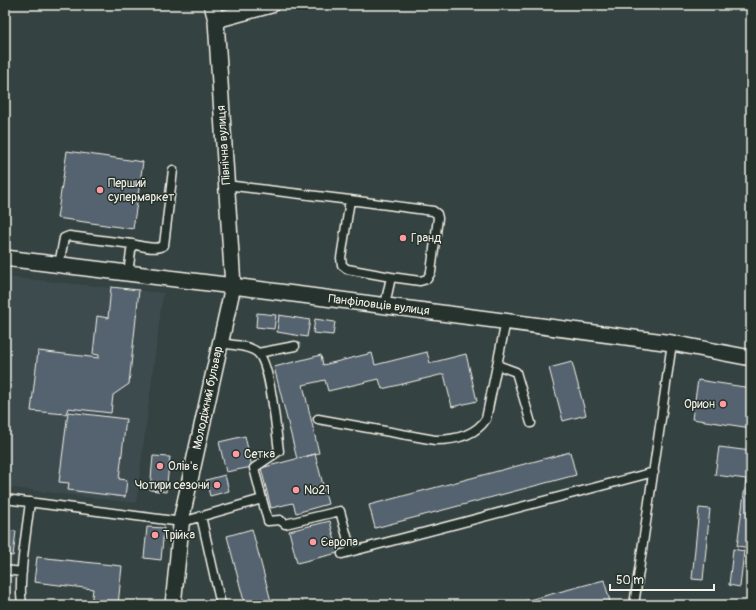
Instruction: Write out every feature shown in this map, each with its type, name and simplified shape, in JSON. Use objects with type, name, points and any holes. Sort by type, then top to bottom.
[{"type":"street","name":"Північна вулиця","points":[[212,5],[216,20],[233,286]]},
{"type":"street","points":[[216,20],[271,5]]},
{"type":"street","name":"Панфіловців вулиця","points":[[5,258],[385,305],[672,343],[751,358]]},
{"type":"street","name":"Молодіжний бульвар","points":[[173,605],[182,522],[233,286]]},
{"type":"lane","points":[[60,265],[64,238],[70,236],[156,248],[161,247],[164,244],[173,170]]},
{"type":"lane","points":[[226,185],[350,200],[433,211],[437,214],[438,218],[430,272],[427,279],[420,281],[391,277],[347,269],[342,265],[341,258],[350,200]]},
{"type":"lane","points":[[128,273],[132,244]]},
{"type":"lane","points":[[385,305],[391,277]]},
{"type":"lane","points":[[318,419],[436,440],[450,440],[467,435],[480,428],[486,419],[506,321]]},
{"type":"lane","points":[[220,343],[252,349],[258,353],[266,365],[279,451],[254,468],[268,521],[280,520],[285,524],[340,510],[351,552]]},
{"type":"lane","points":[[634,605],[672,343]]},
{"type":"lane","points":[[258,353],[295,346]]},
{"type":"lane","points":[[497,365],[516,372],[531,423]]},
{"type":"lane","points":[[342,554],[654,472]]},
{"type":"lane","points":[[5,499],[182,522],[262,499]]},
{"type":"lane","points":[[22,605],[20,600],[22,572],[30,502]]},
{"type":"lane","points":[[201,516],[221,605]]},
{"type":"lane","points":[[5,570],[22,572]]},
{"type":"shaded area","points":[[7,277],[163,293],[136,503],[5,487],[5,290]]},
{"type":"building","points":[[747,5],[751,5],[751,21]]},
{"type":"building","name":"Перший супермаркет","points":[[67,151],[143,162],[133,229],[57,218]]},
{"type":"building","points":[[111,287],[139,290],[129,384],[113,395],[111,413],[68,408],[66,414],[31,411],[38,351],[99,358],[99,355],[93,354],[97,316],[108,318]]},
{"type":"building","points":[[257,313],[276,315],[274,329],[256,327]]},
{"type":"building","points":[[279,315],[310,320],[307,337],[277,332]]},
{"type":"building","points":[[315,319],[335,322],[333,335],[313,333]]},
{"type":"building","points":[[427,352],[430,363],[466,354],[477,401],[452,407],[444,374],[382,389],[379,379],[328,391],[325,380],[303,385],[319,453],[297,459],[274,367],[321,355],[323,365],[372,353],[375,365]]},
{"type":"building","points":[[572,362],[586,415],[563,421],[549,368]]},
{"type":"building","name":"Орион","points":[[698,380],[751,388],[751,428],[692,419]]},
{"type":"building","points":[[68,412],[126,419],[119,479],[127,480],[125,497],[68,490],[69,483],[59,482]]},
{"type":"building","name":"Сетка","points":[[245,436],[252,467],[226,472],[219,442]]},
{"type":"building","points":[[719,447],[751,451],[751,548],[737,546],[746,479],[715,475]]},
{"type":"building","points":[[570,452],[576,475],[375,528],[369,505]]},
{"type":"building","name":"№21","points":[[315,454],[328,504],[296,513],[293,503],[271,508],[261,468]]},
{"type":"building","points":[[153,456],[170,457],[166,492],[150,490]]},
{"type":"building","name":"Чотири сезони","points":[[225,475],[229,491],[210,496],[206,480]]},
{"type":"building","points":[[699,508],[710,509],[703,580],[692,579]]},
{"type":"building","name":"Європа","points":[[330,521],[338,553],[297,563],[289,531]]},
{"type":"building","points":[[147,527],[164,528],[161,560],[144,558]]},
{"type":"building","points":[[252,529],[272,605],[245,605],[227,536]]},
{"type":"building","points":[[5,530],[16,531],[13,556],[5,555]]},
{"type":"building","points":[[733,549],[744,551],[740,587],[729,585]]},
{"type":"building","points":[[37,557],[122,566],[118,605],[91,605],[93,589],[34,582]]},
{"type":"building","points":[[604,580],[611,605],[510,605]]},
{"type":"place","name":"Перший супермаркет","points":[[100,190]]},
{"type":"place","name":"Гранд","points":[[403,238]]},
{"type":"place","name":"Орион","points":[[723,404]]},
{"type":"place","name":"Сетка","points":[[236,454]]},
{"type":"place","name":"Олів'є","points":[[160,466]]},
{"type":"place","name":"Чотири сезони","points":[[217,485]]},
{"type":"place","name":"№21","points":[[296,490]]},
{"type":"place","name":"Трійка","points":[[155,535]]},
{"type":"place","name":"Європа","points":[[313,542]]}]
